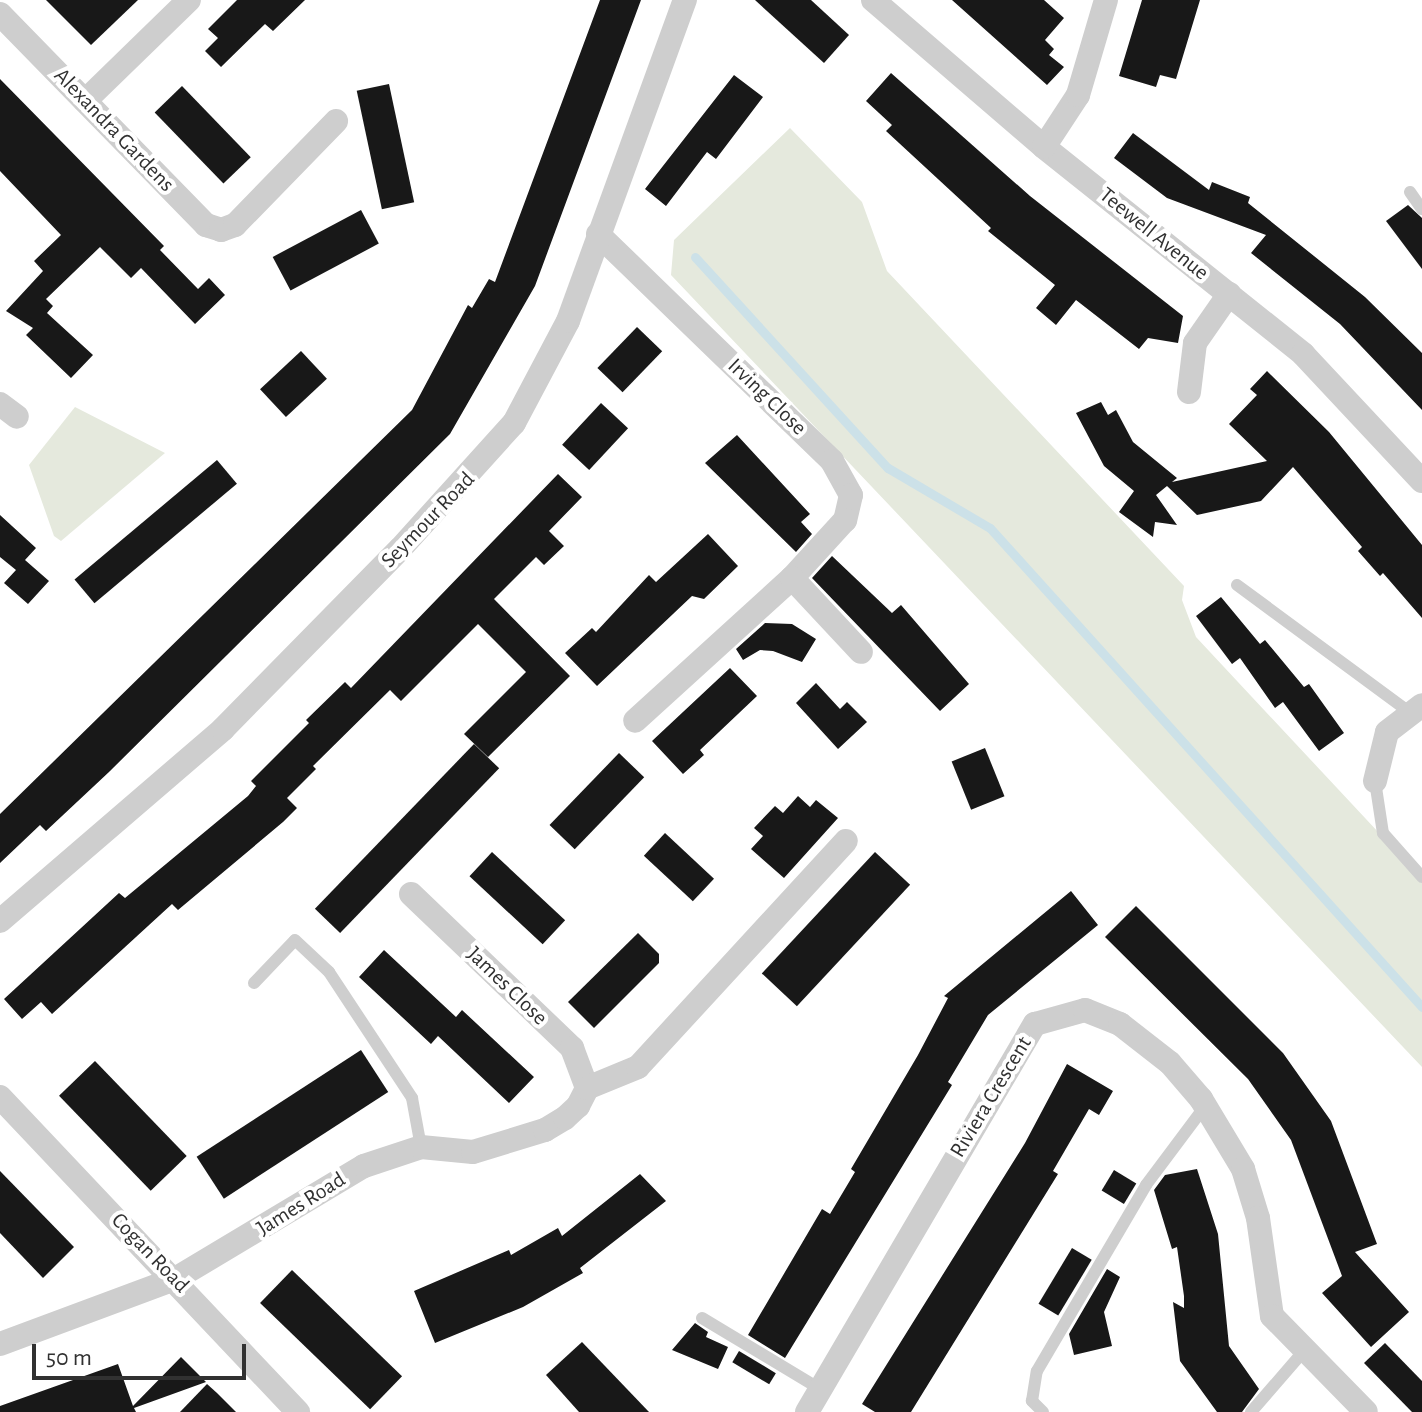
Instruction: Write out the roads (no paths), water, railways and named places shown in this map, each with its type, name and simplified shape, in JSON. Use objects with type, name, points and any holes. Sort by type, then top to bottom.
[{"type":"street","points":[[85,101],[189,0]]},
{"type":"street","name":"Seymour Road","points":[[0,921],[223,729],[490,455],[552,357],[685,0]]},
{"type":"street","name":"Teewell Avenue","points":[[873,0],[1044,147],[1303,354],[1422,481]]},
{"type":"street","points":[[1044,147],[1078,95],[1106,0]]},
{"type":"street","name":"Alexandra Gardens","points":[[0,14],[206,225],[221,230],[235,225],[336,121]]},
{"type":"street","name":"Irving Close","points":[[598,234],[846,480],[851,495],[845,520],[792,578],[635,721]]},
{"type":"street","points":[[1189,392],[1195,343],[1229,294]]},
{"type":"street","points":[[792,578],[861,652]]},
{"type":"street","points":[[1375,781],[1387,732],[1416,708]]},
{"type":"street","name":"James Road","points":[[0,1344],[175,1279],[324,1186],[421,1147],[473,1152],[545,1130],[578,1106],[587,1088],[638,1067],[846,841]]},
{"type":"street","name":"James Close","points":[[411,894],[572,1048],[587,1088]]},
{"type":"street","name":"Riviera Crescent","points":[[807,1412],[1035,1024],[1085,1010],[1120,1024],[1170,1063],[1205,1106],[1243,1169],[1258,1218],[1272,1316],[1303,1352],[1366,1412]]},
{"type":"street","name":"Cogan Road","points":[[0,1097],[298,1412]]},
{"type":"lane","points":[[1410,192],[1422,209]]},
{"type":"lane","points":[[1237,585],[1416,708]]},
{"type":"lane","points":[[1375,781],[1383,833],[1422,877]]},
{"type":"lane","points":[[254,983],[295,940],[329,972],[412,1098],[421,1147]]},
{"type":"lane","points":[[1043,1412],[1032,1401],[1037,1371],[1146,1185],[1205,1106]]},
{"type":"lane","points":[[702,1318],[820,1389]]},
{"type":"lane","points":[[1251,1412],[1303,1352]]},
{"type":"waterway","points":[[695,257],[888,468],[990,528],[1422,1007]]}]
